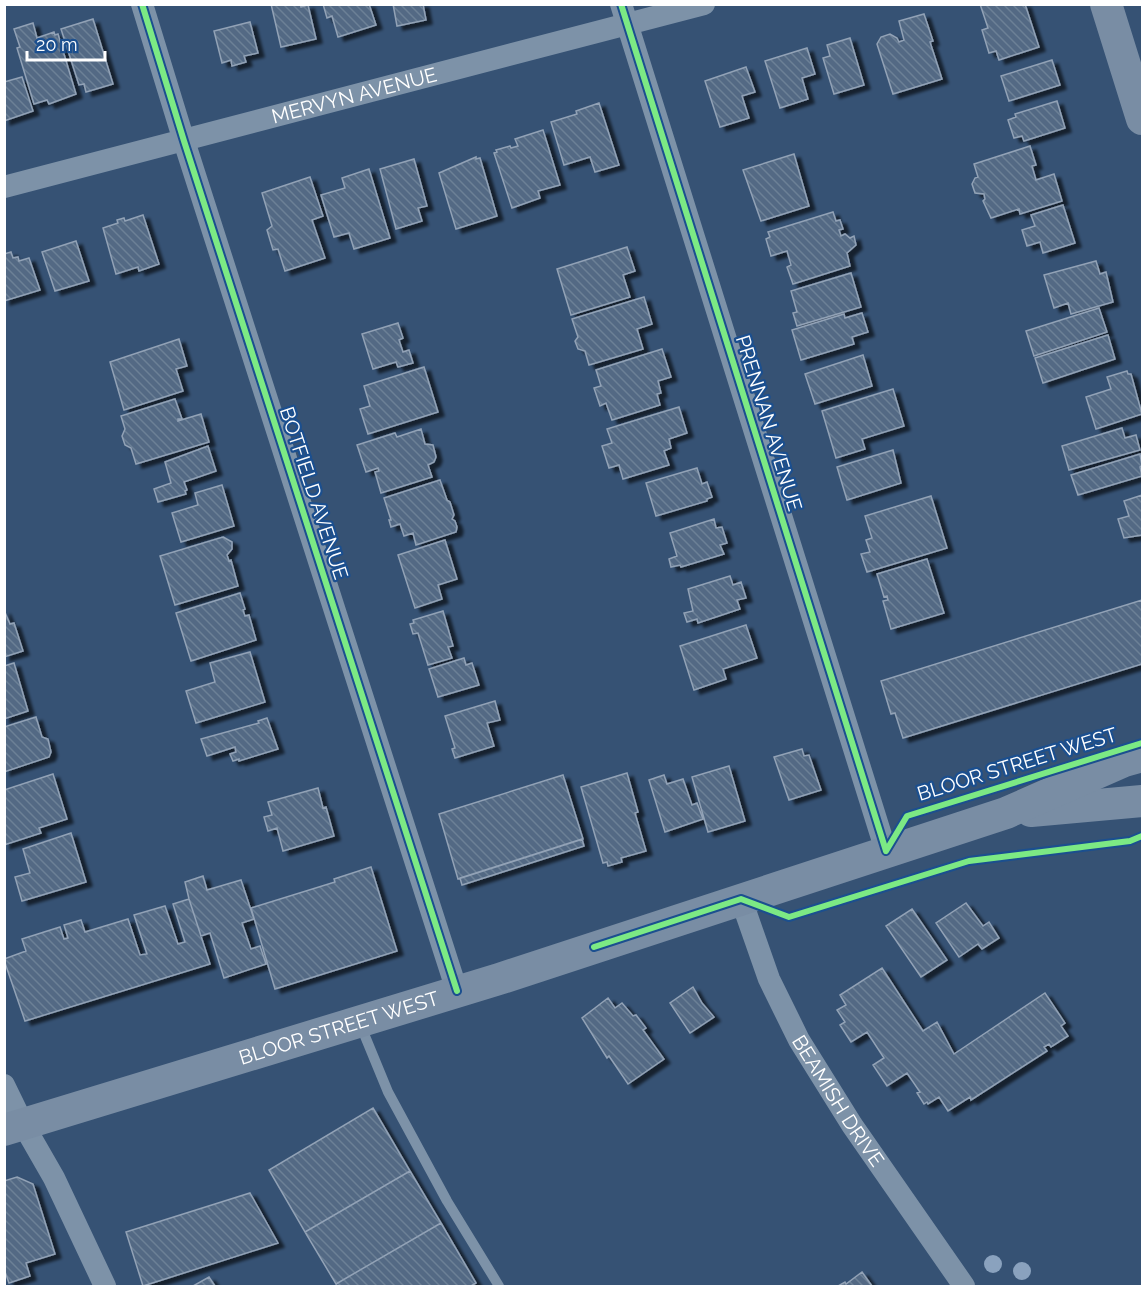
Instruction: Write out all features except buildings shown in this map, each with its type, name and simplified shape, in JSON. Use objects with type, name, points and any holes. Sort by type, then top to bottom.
[{"type":"main road","points":[[1106,4],[1143,119]]},
{"type":"main road","name":"BLOOR STREET WEST","points":[[14,1127],[457,991],[1006,813],[1143,756]]},
{"type":"main road","name":"BLOOR STREET WEST","points":[[1006,813],[1143,801]]},
{"type":"street","name":"BOTFIELD AVENUE","points":[[142,4],[457,991]]},
{"type":"street","name":"MERVYN AVENUE","points":[[4,187],[184,141],[625,15],[704,4]]},
{"type":"street","name":"PRENNAN AVENUE","points":[[625,15],[886,851]]},
{"type":"street","name":"BEAMISH DRIVE","points":[[741,899],[769,979],[799,1041],[852,1125],[964,1287]]},
{"type":"street","points":[[4,1086],[14,1127],[54,1178],[105,1287]]},
{"type":"lane","points":[[359,1021],[388,1092],[447,1201],[499,1287]]},
{"type":"cycle path","points":[[142,4],[457,991]]},
{"type":"cycle path","points":[[621,4],[886,851]]},
{"type":"cycle path","points":[[886,851],[907,816],[1142,743]]},
{"type":"cycle path","points":[[594,947],[741,899],[789,917],[969,861],[1130,841],[1142,836]]}]
